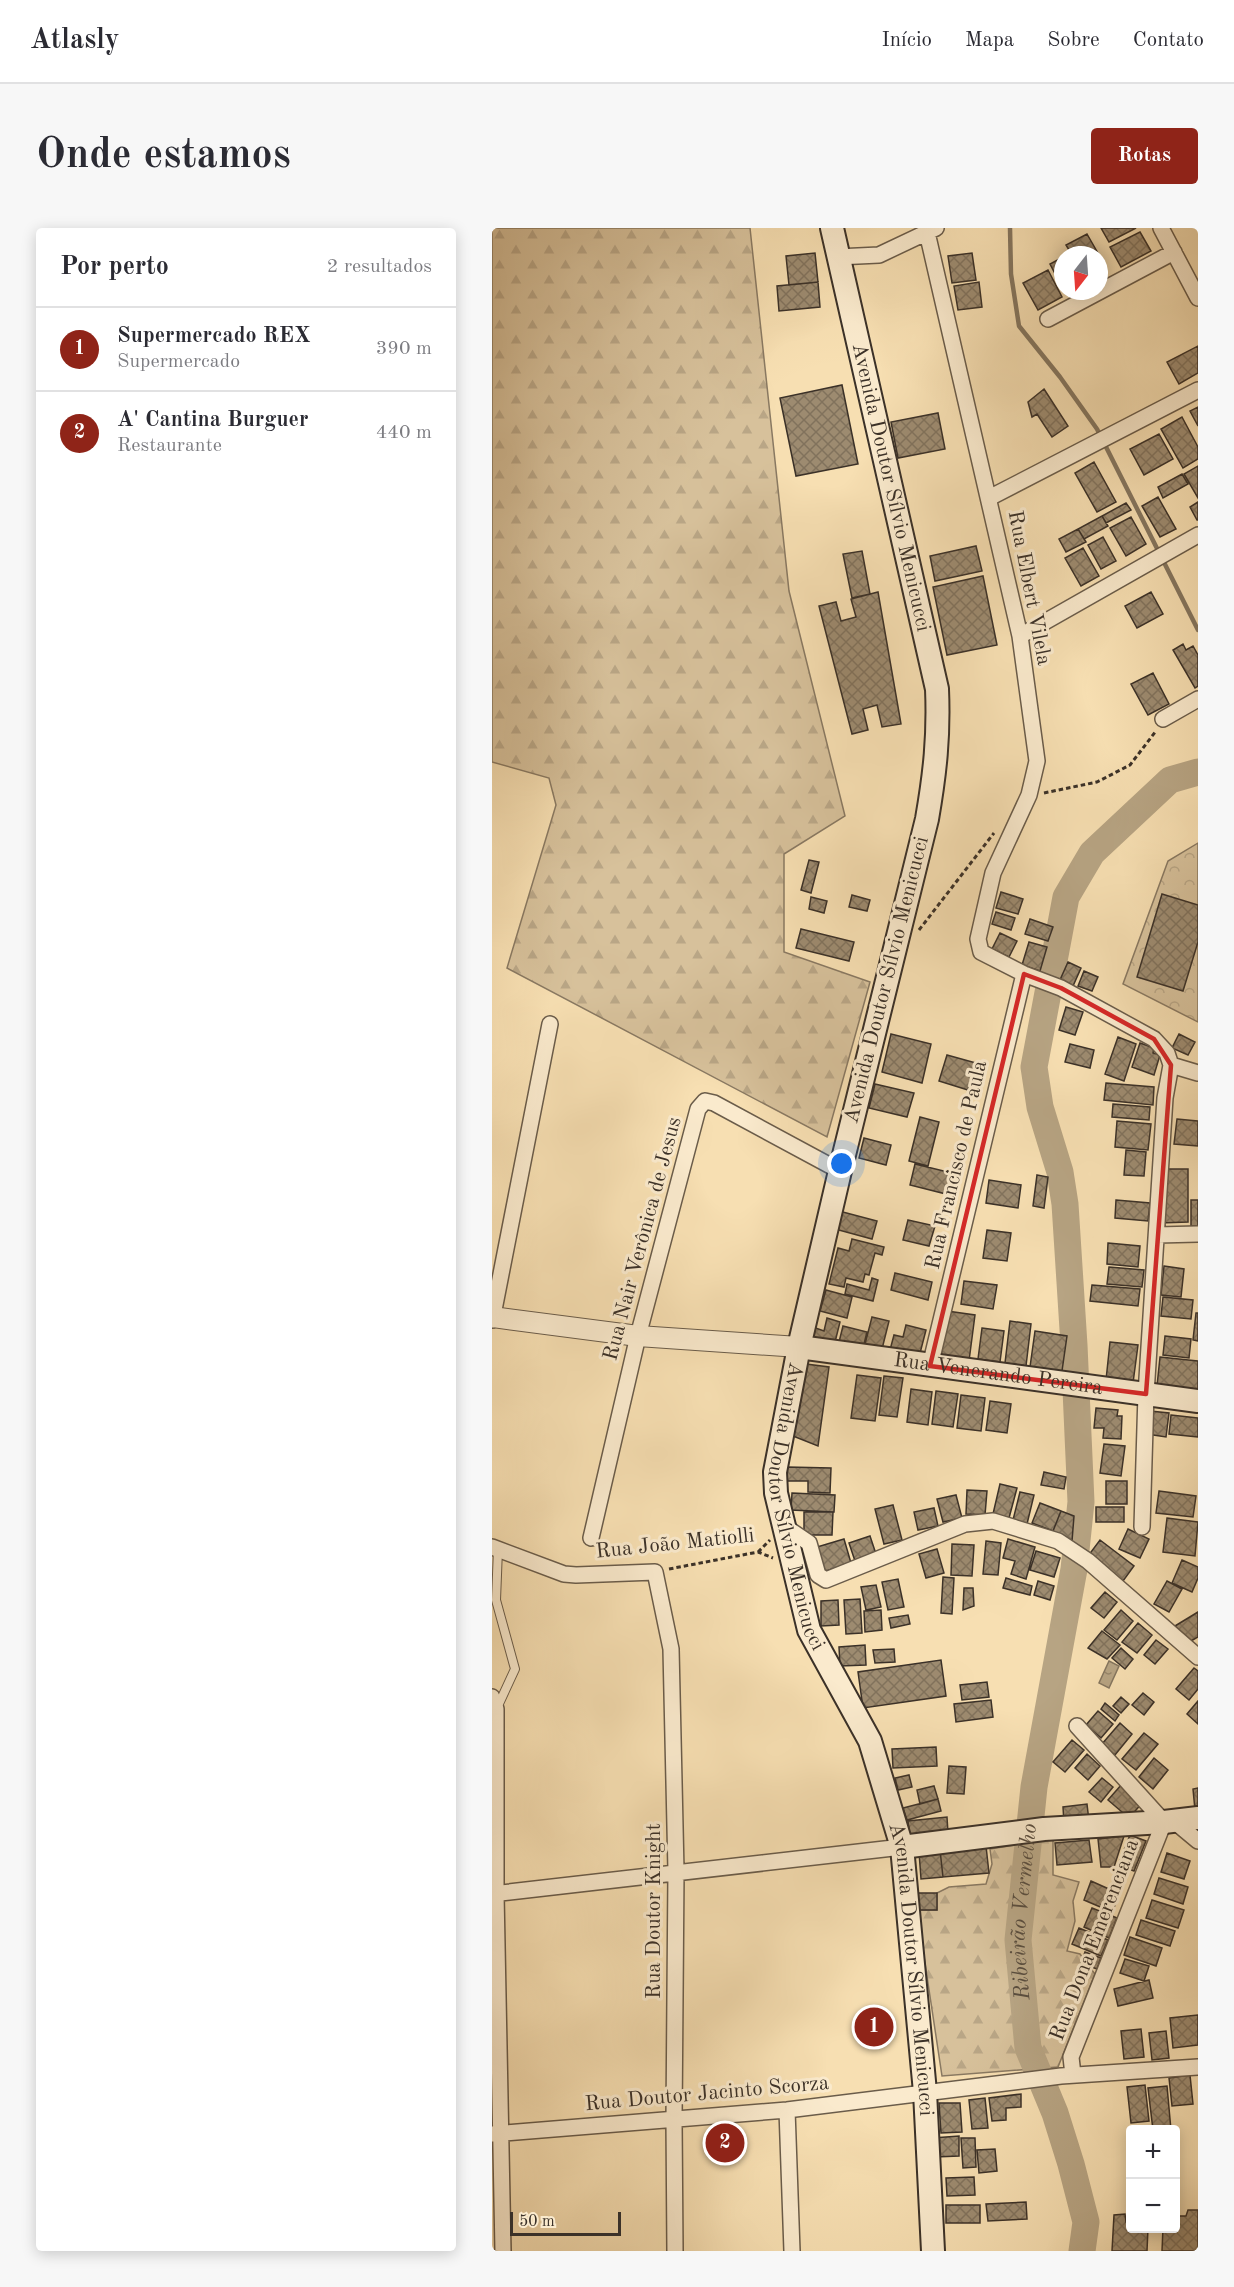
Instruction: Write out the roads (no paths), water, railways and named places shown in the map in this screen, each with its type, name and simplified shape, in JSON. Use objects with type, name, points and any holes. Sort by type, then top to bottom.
[{"type":"main road","name":"Avenida Doutor Sílvio Menicucci","points":[[832,228],[937,689],[939,728],[936,769],[927,819],[840,1171],[800,1347],[775,1472],[776,1493],[809,1630],[870,1741],[902,1847],[925,2092],[933,2251]]},
{"type":"main road","name":"Rua Venerando Pereira","points":[[800,1347],[1198,1401]]},
{"type":"main road","points":[[902,1847],[1044,1829],[1198,1818]]},
{"type":"street","points":[[1161,228],[1198,298]]},
{"type":"street","points":[[837,257],[879,255],[929,230]]},
{"type":"street","name":"Rua Elbert Vilela","points":[[929,230],[1020,636],[1037,761],[1029,795],[993,873],[978,939],[981,952],[1024,974]]},
{"type":"street","points":[[1048,319],[1174,252]]},
{"type":"street","points":[[989,498],[1198,390]]},
{"type":"street","points":[[1020,636],[1198,534]]},
{"type":"street","points":[[1163,719],[1198,699]]},
{"type":"street","points":[[1024,974],[1060,988],[1154,1039],[1167,1053],[1171,1065],[1165,1098],[1146,1394],[1142,1527]]},
{"type":"street","name":"Rua Francisco de Paula","points":[[930,1366],[1024,974]]},
{"type":"street","points":[[550,1024],[492,1318],[638,1336],[800,1347]]},
{"type":"street","points":[[1171,1065],[1198,1073]]},
{"type":"street","name":"Rua Nair Verônica de Jesus","points":[[591,1538],[638,1336],[698,1109],[705,1101],[714,1103],[840,1171]]},
{"type":"street","points":[[1157,1234],[1198,1234]]},
{"type":"street","name":"Rua João Matiolli","points":[[784,1526],[810,1543],[818,1575],[826,1580],[965,1524],[993,1521],[1058,1541],[1088,1561],[1196,1653]]},
{"type":"street","name":"Rua João Matiolli","points":[[495,1548],[564,1574],[655,1572]]},
{"type":"street","name":"Rua Doutor Knight","points":[[655,1572],[671,1649],[676,1871],[675,2251]]},
{"type":"street","points":[[494,1703],[496,2133],[503,2251]]},
{"type":"street","points":[[1077,1726],[1169,1821],[1198,1841]]},
{"type":"street","name":"Rua Dona Emerenciana","points":[[1067,2076],[1071,2057],[1169,1821]]},
{"type":"street","points":[[494,1894],[676,1871],[902,1847]]},
{"type":"street","name":"Rua Doutor Jacinto Scorza","points":[[496,2133],[787,2110],[1067,2076],[1198,2067]]},
{"type":"street","points":[[787,2110],[792,2251]]},
{"type":"lane","points":[[494,1703],[515,1669],[496,1600],[495,1548]]},
{"type":"water","points":[[1109,1661],[1119,1666],[1109,1688],[1099,1683]]},
{"type":"waterway","points":[[1010,228],[1011,274],[1019,326],[1060,377],[1097,429],[1198,630]]},
{"type":"waterway","name":"Ribeirão Vermelho","points":[[1082,2251],[1086,2222],[1071,2164],[1055,2113],[1028,2048],[1018,1940],[1034,1787],[1074,1569],[1081,1502],[1065,1204],[1060,1172],[1040,1107],[1034,1067],[1066,897],[1092,853],[1170,780],[1198,772]]},
{"type":"place","name":"Supermercado REX","points":[[874,2027]]},
{"type":"place","name":"A' Cantina Burguer","points":[[725,2143]]}]
